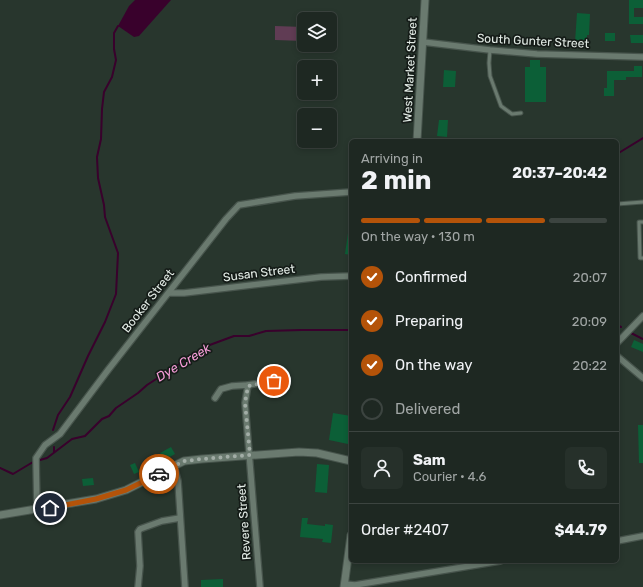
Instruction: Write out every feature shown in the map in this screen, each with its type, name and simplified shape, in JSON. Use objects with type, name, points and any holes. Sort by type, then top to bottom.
[{"type":"street","name":"West Market Street","points":[[417,139],[425,0]]},
{"type":"street","name":"South Gunter Street","points":[[423,42],[537,54],[643,57]]},
{"type":"street","name":"Booker Street","points":[[37,509],[36,458],[45,445],[60,434],[226,219],[239,205],[295,196],[349,192]]},
{"type":"street","name":"Susan Street","points":[[169,293],[184,293],[321,277],[349,276]]},
{"type":"street","points":[[619,341],[643,316]]},
{"type":"street","points":[[619,358],[643,378]]},
{"type":"street","points":[[215,398],[221,389],[232,386],[248,386],[287,379]]},
{"type":"street","name":"Revere Street","points":[[248,386],[245,403],[260,587]]},
{"type":"street","points":[[0,515],[96,499],[126,490],[184,461],[299,452],[317,453],[349,461]]},
{"type":"street","points":[[174,466],[178,481],[185,587]]},
{"type":"street","points":[[138,587],[140,566],[138,532],[140,529],[162,521],[180,518]]},
{"type":"street","points":[[619,541],[643,536]]},
{"type":"street","points":[[349,550],[344,586],[479,563]]},
{"type":"lane","points":[[490,50],[488,63],[490,76],[501,106],[512,114],[521,113]]},
{"type":"lane","points":[[619,204],[643,202]]},
{"type":"lane","points":[[643,222],[639,222],[640,258],[643,258]]},
{"type":"shaded area","points":[[135,0],[171,0],[139,36],[134,37],[118,26],[129,6]]},
{"type":"shaded area","points":[[275,26],[297,27],[297,41],[275,40]]},
{"type":"building","points":[[629,0],[643,0],[643,8],[634,8],[634,17],[643,17],[643,24],[629,24]]},
{"type":"building","points":[[577,13],[590,14],[589,35],[587,35],[587,42],[575,42]]},
{"type":"building","points":[[605,33],[615,33],[615,41],[605,41]]},
{"type":"building","points":[[630,35],[643,35],[643,43],[631,43]]},
{"type":"building","points":[[530,60],[540,60],[540,67],[546,67],[546,102],[525,102],[525,67],[530,67]]},
{"type":"building","points":[[634,66],[642,66],[642,77],[626,77],[626,80],[614,80],[614,96],[604,96],[604,88],[607,88],[607,71],[634,71]]},
{"type":"building","points":[[444,70],[456,71],[455,87],[443,87]]},
{"type":"building","points":[[439,120],[448,120],[447,137],[437,136]]},
{"type":"building","points":[[348,233],[349,233],[349,255],[345,254]]},
{"type":"building","points":[[634,340],[643,344],[643,352],[631,347]]},
{"type":"building","points":[[333,413],[349,416],[348,444],[329,440]]},
{"type":"building","points":[[638,425],[643,425],[643,463],[639,463]]},
{"type":"building","points":[[171,447],[175,454],[164,460],[160,453]]},
{"type":"building","points":[[135,463],[139,472],[134,474],[130,465]]},
{"type":"building","points":[[317,464],[329,465],[327,493],[315,492]]},
{"type":"building","points":[[93,478],[94,485],[83,486],[82,479]]},
{"type":"building","points":[[302,518],[308,518],[307,524],[325,526],[325,524],[333,525],[331,543],[322,542],[323,539],[300,537]]},
{"type":"building","points":[[223,579],[223,587],[201,587],[201,580]]},
{"type":"waterway","points":[[53,430],[58,415],[70,397],[105,322],[116,294],[118,253],[105,217],[98,178],[97,157],[101,139],[104,92],[112,77],[116,60],[114,33],[118,26]]},
{"type":"waterway","name":"Dye Creek","points":[[619,153],[643,138]]},
{"type":"waterway","name":"Dye Creek","points":[[40,460],[47,458],[72,439],[85,436],[102,419],[109,416],[116,408],[147,385],[207,346],[234,336],[249,336],[266,331],[349,330]]},
{"type":"waterway","points":[[631,333],[643,339]]},
{"type":"waterway","name":"Dye Creek","points":[[54,447],[54,452]]},
{"type":"waterway","name":"Dye Creek","points":[[0,468],[13,474],[33,462]]},
{"type":"way so far","points":[[159,474],[184,461],[250,455],[245,403],[248,386],[274,381]]},
{"type":"route","points":[[50,508],[96,499],[126,490],[159,474]]}]
